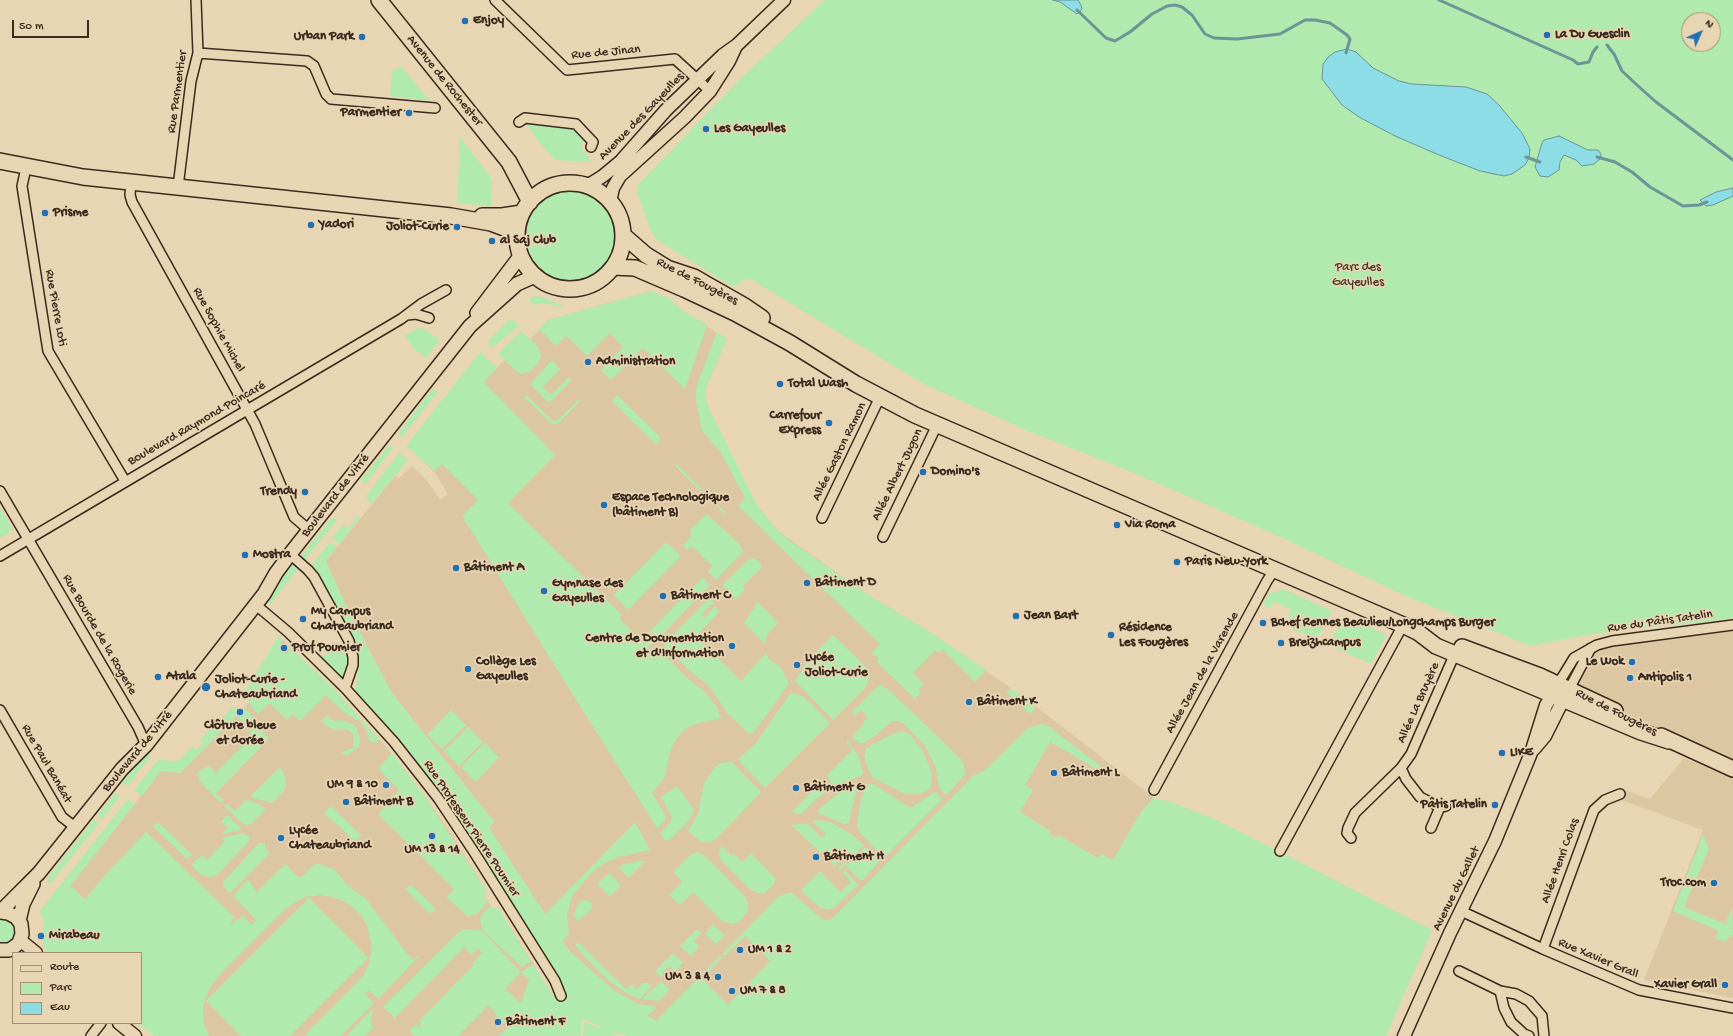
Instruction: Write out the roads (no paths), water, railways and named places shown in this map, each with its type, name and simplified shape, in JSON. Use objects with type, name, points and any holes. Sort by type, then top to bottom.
[{"type":"main road","name":"Avenue de Rochester","points":[[379,0],[509,162],[533,184],[545,190]]},
{"type":"main road","points":[[0,161],[26,168],[83,177],[451,216],[491,223],[507,229],[517,237]]},
{"type":"main road","name":"Avenue de Rochester","points":[[509,162],[526,207]]},
{"type":"main road","points":[[451,216],[502,216],[526,207],[545,190],[565,184],[587,186],[596,190],[610,202],[617,212],[621,223],[623,235],[619,257],[613,267],[603,277],[591,285],[572,289],[552,286],[535,276],[524,263],[517,237],[519,221],[526,207]]},
{"type":"main road","name":"Rue de Fougères","points":[[623,235],[646,255],[667,268],[694,277],[743,305],[764,320],[790,343]]},
{"type":"main road","name":"Boulevard de Vitré","points":[[470,326],[472,318],[521,256]]},
{"type":"main road","name":"Rue de Fougères","points":[[613,267],[635,268],[735,313],[790,343],[856,384],[937,425],[1159,521],[1275,569],[1419,633],[1431,635],[1457,650],[1502,661],[1642,732],[1669,741],[1733,769]]},
{"type":"main road","name":"Boulevard de Vitré","points":[[0,912],[39,873],[122,768],[146,745],[256,605],[290,554],[470,326],[517,284],[535,276]]},
{"type":"main road","name":"Boulevard de Vitré","points":[[19,921],[23,904],[39,873]]},
{"type":"main road","name":"Boulevard de Vitré","points":[[0,912],[12,914],[19,921],[22,929],[20,947]]},
{"type":"main road","points":[[0,950],[20,947]]},
{"type":"street","name":"Rue Parmentier","points":[[178,187],[192,81],[198,53],[196,0]]},
{"type":"street","name":"Rue de Jinan","points":[[495,0],[567,70],[675,59]]},
{"type":"street","name":"Avenue des Gayeulles","points":[[587,186],[603,176],[622,160],[633,149],[646,131],[723,55],[737,45],[784,0]]},
{"type":"street","name":"Avenue des Gayeulles","points":[[610,202],[613,188],[620,176],[685,117],[710,91],[730,61],[737,45]]},
{"type":"street","points":[[198,53],[307,61],[314,66],[326,94],[331,99],[435,108]]},
{"type":"street","name":"Avenue des Gayeulles","points":[[675,59],[710,91]]},
{"type":"street","points":[[519,122],[526,118],[576,124],[593,142],[590,147]]},
{"type":"street","name":"Rue Pierre Loti","points":[[26,168],[22,186],[48,351],[125,481]]},
{"type":"street","name":"Rue Sophie Michel","points":[[131,182],[130,195],[132,202],[255,424],[294,517],[309,530]]},
{"type":"street","name":"Boulevard Raymond Poincaré","points":[[0,556],[407,315],[421,304],[446,290]]},
{"type":"street","points":[[407,315],[416,314],[429,318]]},
{"type":"street","name":"Allée Gaston Ramon","points":[[822,518],[880,397]]},
{"type":"street","name":"Allée Albert Jugon","points":[[883,537],[937,425]]},
{"type":"street","name":"Rue Bourde de la Rogerie","points":[[0,491],[138,727],[146,745]]},
{"type":"street","points":[[290,554],[314,577],[349,641],[354,657],[353,665],[345,688]]},
{"type":"street","name":"Allée Jean de la Varende","points":[[1154,790],[1267,581],[1275,569]]},
{"type":"street","name":"Rue Professeur Pierre Poumier","points":[[256,605],[345,688],[394,742],[438,798],[555,981],[561,996]]},
{"type":"street","points":[[1280,851],[1403,625]]},
{"type":"street","name":"Rue du Pâtis Tatelin","points":[[1561,692],[1574,658],[1591,647],[1612,641],[1733,625]]},
{"type":"street","name":"Allée La Bruyère","points":[[1351,838],[1347,833],[1355,813],[1401,768],[1411,754],[1457,650]]},
{"type":"street","name":"Avenue du Gallet","points":[[1404,1036],[1461,911],[1498,836],[1531,753],[1545,736],[1561,692]]},
{"type":"street","name":"Rue Paul Banéat","points":[[0,710],[62,817],[75,827]]},
{"type":"street","points":[[1401,768],[1406,779],[1420,797],[1443,807],[1431,828]]},
{"type":"street","name":"Allée Henri Colas","points":[[1543,949],[1594,810],[1605,800],[1620,794]]},
{"type":"street","name":"Rue Xavier Grall","points":[[1461,911],[1543,949],[1639,990],[1733,1008]]},
{"type":"street","points":[[20,947],[33,952]]},
{"type":"street","points":[[1459,971],[1500,991],[1516,994],[1529,1001],[1542,1016],[1544,1036]]},
{"type":"street","points":[[1500,991],[1504,1008],[1511,1022],[1524,1034],[1529,1036]]},
{"type":"street","points":[[91,1036],[100,1024]]},
{"type":"street","points":[[120,1024],[135,1036]]},
{"type":"water","points":[[1053,0],[1078,0],[1082,9],[1077,14],[1060,2]]},
{"type":"water","points":[[1347,49],[1356,52],[1373,68],[1399,81],[1412,84],[1466,87],[1487,94],[1498,104],[1522,133],[1530,149],[1529,158],[1525,165],[1512,174],[1504,176],[1480,171],[1395,136],[1359,117],[1342,105],[1322,79],[1323,64],[1328,57],[1335,52]]},
{"type":"water","points":[[1559,136],[1588,150],[1598,150],[1601,154],[1601,158],[1594,164],[1582,166],[1576,160],[1564,155],[1560,162],[1559,170],[1548,177],[1540,176],[1535,167],[1542,143],[1544,140]]},
{"type":"water","points":[[1733,188],[1733,196],[1713,205],[1706,206],[1700,200],[1716,192]]},
{"type":"waterway","points":[[1439,0],[1573,60],[1578,64],[1589,62],[1597,47]]},
{"type":"waterway","points":[[1077,10],[1106,38],[1115,41],[1130,32],[1152,14],[1167,6],[1175,5],[1182,7],[1192,15],[1205,34],[1214,38],[1237,39],[1280,34],[1305,20],[1315,20],[1330,23],[1347,35],[1350,39],[1346,53]]},
{"type":"waterway","points":[[1607,45],[1614,54],[1622,71],[1637,85],[1656,102],[1733,160]]},
{"type":"waterway","points":[[1526,157],[1540,162]]},
{"type":"waterway","points":[[1597,157],[1615,162],[1632,172],[1650,187],[1683,206],[1699,205],[1707,202]]},
{"type":"place","name":"Enjoy","points":[[465,21]]},
{"type":"place","name":"La Du Guesclin","points":[[1547,35]]},
{"type":"place","name":"Urban Park","points":[[362,37]]},
{"type":"place","name":"Parmentier","points":[[409,113]]},
{"type":"place","name":"Les Gayeulles","points":[[706,129]]},
{"type":"place","name":"Prisme","points":[[45,213]]},
{"type":"place","name":"Yadori","points":[[311,225]]},
{"type":"place","name":"Joliot-Curie","points":[[457,227]]},
{"type":"place","name":"al Saj Club","points":[[492,241]]},
{"type":"place","name":"Administration","points":[[588,362]]},
{"type":"place","name":"Total Wash","points":[[780,384]]},
{"type":"place","name":"Carrefour Express","points":[[829,423]]},
{"type":"place","name":"Domino's","points":[[923,472]]},
{"type":"place","name":"Trendy","points":[[305,492]]},
{"type":"place","name":"Espace Technologique (bâtiment B)","points":[[604,505]]},
{"type":"place","name":"Via Roma","points":[[1117,525]]},
{"type":"place","name":"Mostra","points":[[245,555]]},
{"type":"place","name":"Paris New-York","points":[[1177,562]]},
{"type":"place","name":"Bâtiment A","points":[[456,568]]},
{"type":"place","name":"Bâtiment D","points":[[807,583]]},
{"type":"place","name":"Gymnase des Gayeulles","points":[[544,591]]},
{"type":"place","name":"Bâtiment C","points":[[663,596]]},
{"type":"place","name":"Jean Bart","points":[[1016,616]]},
{"type":"place","name":"My Campus Chateaubriand","points":[[303,619]]},
{"type":"place","name":"Bchef Rennes Beaulieu/Longchamps Burger","points":[[1263,623]]},
{"type":"place","name":"Résidence Les Fougères","points":[[1111,635]]},
{"type":"place","name":"Breizhcampus","points":[[1281,643]]},
{"type":"place","name":"Centre de Documentation et d'Information","points":[[732,646]]},
{"type":"place","name":"Prof Poumier","points":[[284,648]]},
{"type":"place","name":"Le Wok","points":[[1632,662]]},
{"type":"place","name":"Lycée Joliot-Curie","points":[[797,665]]},
{"type":"place","name":"Collège Les Gayeulles","points":[[468,669]]},
{"type":"place","name":"Atala","points":[[158,677]]},
{"type":"place","name":"Antipolis 1","points":[[1630,678]]},
{"type":"place","name":"Joliot-Curie - Chateaubriand","points":[[206,687]]},
{"type":"place","name":"Bâtiment K","points":[[969,702]]},
{"type":"place","name":"Clôture bleue et dorée","points":[[240,712]]},
{"type":"place","name":"LIKE","points":[[1502,753]]},
{"type":"place","name":"Bâtiment L","points":[[1054,773]]},
{"type":"place","name":"UM 9 & 10","points":[[386,785]]},
{"type":"place","name":"Bâtiment G","points":[[796,788]]},
{"type":"place","name":"Bâtiment B","points":[[346,802]]},
{"type":"place","name":"Pâtis Tatelin","points":[[1495,805]]},
{"type":"place","name":"UM 13 & 14","points":[[432,836]]},
{"type":"place","name":"Lycée Chateaubriand","points":[[281,838]]},
{"type":"place","name":"Bâtiment H","points":[[816,857]]},
{"type":"place","name":"Troc.com","points":[[1714,883]]},
{"type":"place","name":"Mirabeau","points":[[41,936]]},
{"type":"place","name":"UM 1 & 2","points":[[740,950]]},
{"type":"place","name":"UM 3 & 4","points":[[718,977]]},
{"type":"place","name":"Xavier Grall","points":[[1725,985]]},
{"type":"place","name":"UM 7 & 8","points":[[732,991]]},
{"type":"place","name":"Bâtiment F","points":[[498,1022]]},
{"type":"park label","name":"Parc des Gayeulles","points":[[1358,276]]}]
